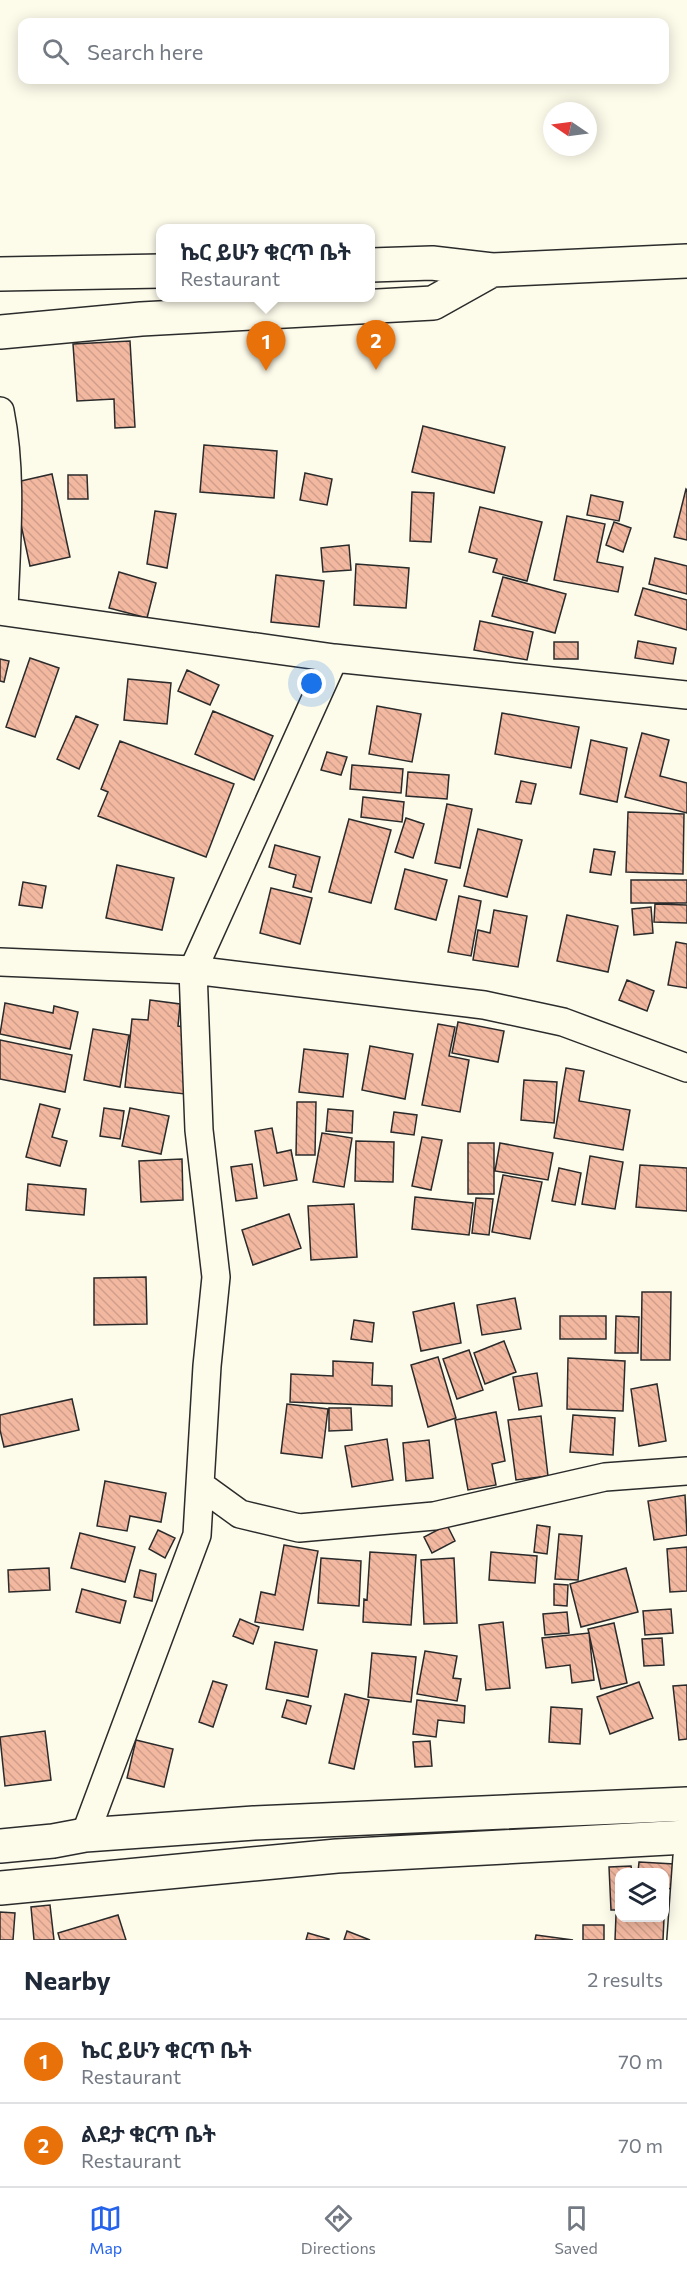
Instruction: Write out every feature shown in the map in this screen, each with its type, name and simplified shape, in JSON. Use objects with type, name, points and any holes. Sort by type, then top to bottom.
[{"type":"main road","points":[[375,265],[432,263],[492,270],[687,261]]},
{"type":"main road","points":[[0,332],[141,319],[433,303],[492,270]]},
{"type":"main road","points":[[0,274],[149,271],[141,319]]},
{"type":"main road","points":[[0,1846],[53,1841],[85,1835],[334,1819],[687,1804]]},
{"type":"main road","points":[[334,1819],[337,1856]]},
{"type":"main road","points":[[0,1888],[337,1856],[687,1837]]},
{"type":"street","points":[[0,411],[8,502],[2,611],[334,658],[687,695]]},
{"type":"street","points":[[85,1835],[197,1535],[207,1366],[216,1277],[199,1130],[193,970],[334,658]]},
{"type":"street","points":[[0,962],[193,970],[484,1005],[564,1023],[687,1068]]},
{"type":"street","points":[[200,1485],[240,1514],[299,1528],[434,1516],[605,1477],[687,1471]]},
{"type":"street","points":[[681,1940],[687,1857]]},
{"type":"building","points":[[130,341],[135,427],[115,428],[114,399],[77,401],[73,344]]},
{"type":"building","points":[[423,426],[505,447],[494,493],[412,472]]},
{"type":"building","points":[[204,445],[277,451],[274,498],[200,492]]},
{"type":"building","points":[[305,473],[332,479],[327,505],[300,500]]},
{"type":"building","points":[[52,474],[70,557],[30,566],[12,483]]},
{"type":"building","points":[[68,475],[87,475],[88,499],[68,499]]},
{"type":"building","points":[[687,490],[687,540],[674,537]]},
{"type":"building","points":[[412,492],[434,493],[431,542],[410,541]]},
{"type":"building","points":[[591,495],[623,502],[619,521],[587,515]]},
{"type":"building","points":[[480,507],[542,522],[527,581],[493,572],[497,559],[469,552]]},
{"type":"building","points":[[155,511],[176,514],[167,568],[147,564]]},
{"type":"building","points":[[567,516],[605,524],[597,562],[623,567],[618,592],[554,580]]},
{"type":"building","points":[[614,522],[631,528],[623,552],[606,545]]},
{"type":"building","points":[[349,545],[351,570],[323,572],[321,548]]},
{"type":"building","points":[[655,558],[687,566],[687,594],[649,584]]},
{"type":"building","points":[[356,564],[409,568],[406,608],[354,605]]},
{"type":"building","points":[[119,572],[156,583],[147,618],[109,608]]},
{"type":"building","points":[[276,575],[324,581],[319,627],[271,622]]},
{"type":"building","points":[[503,577],[566,594],[555,633],[492,616]]},
{"type":"building","points":[[643,588],[687,600],[687,630],[635,615]]},
{"type":"building","points":[[480,621],[533,632],[527,660],[474,650]]},
{"type":"building","points":[[638,641],[676,648],[673,664],[635,658]]},
{"type":"building","points":[[554,642],[578,642],[578,659],[554,659]]},
{"type":"building","points":[[30,658],[59,668],[35,737],[6,727]]},
{"type":"building","points":[[0,659],[9,661],[4,682],[0,681]]},
{"type":"building","points":[[187,670],[219,685],[210,705],[178,691]]},
{"type":"building","points":[[128,679],[171,683],[167,724],[124,720]]},
{"type":"building","points":[[377,706],[421,714],[412,762],[369,754]]},
{"type":"building","points":[[213,711],[273,736],[254,780],[195,754]]},
{"type":"building","points":[[502,713],[579,727],[571,768],[495,754]]},
{"type":"building","points":[[76,716],[98,725],[79,769],[57,759]]},
{"type":"building","points":[[642,733],[669,740],[660,776],[687,783],[687,813],[625,797]]},
{"type":"building","points":[[591,740],[627,748],[617,802],[580,794]]},
{"type":"building","points":[[120,741],[234,784],[206,857],[98,816],[108,792],[101,789]]},
{"type":"building","points":[[327,752],[347,757],[341,775],[321,770]]},
{"type":"building","points":[[352,765],[403,769],[401,793],[350,789]]},
{"type":"building","points":[[408,772],[449,775],[447,799],[406,796]]},
{"type":"building","points":[[521,781],[536,784],[531,804],[516,802]]},
{"type":"building","points":[[363,797],[404,802],[402,822],[361,817]]},
{"type":"building","points":[[447,804],[472,809],[460,868],[435,863]]},
{"type":"building","points":[[628,812],[684,814],[683,874],[626,872]]},
{"type":"building","points":[[406,818],[424,824],[413,858],[395,852]]},
{"type":"building","points":[[349,819],[391,830],[371,903],[329,892]]},
{"type":"building","points":[[478,829],[522,840],[507,897],[464,886]]},
{"type":"building","points":[[275,845],[320,857],[311,892],[293,887],[296,875],[269,867]]},
{"type":"building","points":[[594,849],[615,852],[611,875],[590,872]]},
{"type":"building","points":[[117,865],[174,878],[162,930],[106,918]]},
{"type":"building","points":[[405,869],[447,880],[436,920],[395,909]]},
{"type":"building","points":[[631,880],[687,880],[687,903],[631,903]]},
{"type":"building","points":[[23,882],[46,886],[42,908],[19,905]]},
{"type":"building","points":[[271,888],[312,898],[300,944],[260,933]]},
{"type":"building","points":[[459,896],[481,901],[471,956],[448,952]]},
{"type":"building","points":[[655,904],[687,905],[687,923],[654,922]]},
{"type":"building","points":[[651,907],[653,933],[634,935],[632,909]]},
{"type":"building","points":[[494,910],[527,916],[518,967],[473,960],[478,930],[490,933]]},
{"type":"building","points":[[567,915],[618,926],[608,972],[557,961]]},
{"type":"building","points":[[676,942],[687,944],[687,988],[668,985]]},
{"type":"building","points":[[627,980],[654,991],[647,1011],[619,1000]]},
{"type":"building","points":[[150,1000],[180,1004],[178,1026],[193,1028],[185,1094],[125,1087],[132,1019],[148,1020]]},
{"type":"building","points":[[5,1003],[53,1013],[54,1006],[78,1012],[70,1049],[0,1034]]},
{"type":"building","points":[[458,1022],[504,1031],[498,1062],[452,1053]]},
{"type":"building","points":[[438,1024],[455,1027],[449,1056],[469,1060],[460,1112],[422,1105]]},
{"type":"building","points":[[93,1029],[129,1035],[120,1087],[84,1080]]},
{"type":"building","points":[[0,1040],[72,1055],[65,1092],[0,1079]]},
{"type":"building","points":[[370,1046],[413,1054],[405,1099],[362,1090]]},
{"type":"building","points":[[304,1049],[348,1054],[343,1097],[299,1092]]},
{"type":"building","points":[[566,1068],[584,1071],[579,1101],[630,1110],[623,1150],[554,1138]]},
{"type":"building","points":[[524,1080],[557,1082],[554,1123],[521,1120]]},
{"type":"building","points":[[297,1102],[316,1102],[315,1155],[296,1155]]},
{"type":"building","points":[[40,1104],[60,1109],[52,1137],[67,1141],[60,1166],[26,1157]]},
{"type":"building","points":[[104,1108],[124,1111],[120,1139],[100,1136]]},
{"type":"building","points":[[130,1108],[169,1116],[161,1154],[122,1146]]},
{"type":"building","points":[[328,1109],[353,1111],[352,1133],[326,1131]]},
{"type":"building","points":[[394,1112],[417,1115],[414,1135],[391,1132]]},
{"type":"building","points":[[272,1128],[277,1153],[291,1150],[297,1180],[264,1186],[255,1131]]},
{"type":"building","points":[[322,1133],[352,1138],[344,1187],[313,1182]]},
{"type":"building","points":[[422,1137],[442,1140],[431,1190],[412,1186]]},
{"type":"building","points":[[356,1141],[394,1142],[393,1182],[355,1181]]},
{"type":"building","points":[[468,1143],[494,1143],[494,1194],[468,1194]]},
{"type":"building","points":[[500,1143],[553,1153],[548,1180],[495,1171]]},
{"type":"building","points":[[590,1156],[623,1162],[615,1209],[582,1204]]},
{"type":"building","points":[[182,1159],[183,1200],[141,1202],[139,1161]]},
{"type":"building","points":[[252,1164],[257,1198],[236,1201],[231,1167]]},
{"type":"building","points":[[640,1165],[687,1168],[687,1211],[636,1207]]},
{"type":"building","points":[[559,1168],[581,1173],[575,1205],[552,1201]]},
{"type":"building","points":[[503,1175],[542,1182],[530,1239],[492,1232]]},
{"type":"building","points":[[28,1184],[86,1189],[84,1215],[26,1210]]},
{"type":"building","points":[[415,1197],[473,1203],[469,1235],[412,1229]]},
{"type":"building","points":[[476,1198],[493,1199],[489,1235],[472,1233]]},
{"type":"building","points":[[354,1204],[357,1257],[311,1260],[308,1206]]},
{"type":"building","points":[[289,1214],[301,1248],[253,1265],[242,1230]]},
{"type":"building","points":[[146,1277],[147,1324],[94,1325],[94,1278]]},
{"type":"building","points":[[642,1292],[671,1292],[670,1360],[641,1360]]},
{"type":"building","points":[[515,1298],[521,1329],[482,1335],[477,1305]]},
{"type":"building","points":[[454,1303],[461,1343],[421,1351],[413,1312]]},
{"type":"building","points":[[560,1316],[606,1316],[606,1339],[560,1339]]},
{"type":"building","points":[[616,1316],[639,1317],[638,1353],[615,1353]]},
{"type":"building","points":[[354,1320],[374,1323],[372,1342],[351,1339]]},
{"type":"building","points":[[504,1341],[516,1372],[485,1384],[474,1353]]},
{"type":"building","points":[[469,1350],[483,1390],[457,1399],[443,1359]]},
{"type":"building","points":[[438,1357],[456,1418],[428,1427],[411,1365]]},
{"type":"building","points":[[568,1358],[625,1361],[623,1411],[567,1409]]},
{"type":"building","points":[[333,1361],[373,1363],[372,1385],[392,1386],[392,1406],[290,1402],[291,1374],[333,1376]]},
{"type":"building","points":[[537,1373],[542,1406],[519,1410],[513,1377]]},
{"type":"building","points":[[657,1384],[666,1441],[639,1446],[631,1389]]},
{"type":"building","points":[[72,1399],[79,1430],[4,1447],[0,1430],[0,1415]]},
{"type":"building","points":[[287,1404],[328,1409],[322,1458],[281,1453]]},
{"type":"building","points":[[329,1408],[351,1408],[352,1430],[329,1431]]},
{"type":"building","points":[[496,1412],[505,1461],[492,1464],[496,1485],[468,1490],[455,1420]]},
{"type":"building","points":[[573,1415],[615,1418],[613,1455],[570,1452]]},
{"type":"building","points":[[541,1416],[548,1476],[516,1480],[508,1420]]},
{"type":"building","points":[[387,1439],[393,1480],[352,1487],[345,1446]]},
{"type":"building","points":[[429,1440],[433,1478],[406,1481],[403,1443]]},
{"type":"building","points":[[105,1481],[166,1493],[161,1522],[130,1516],[127,1531],[97,1526]]},
{"type":"building","points":[[685,1495],[687,1535],[654,1540],[648,1501]]},
{"type":"building","points":[[447,1525],[455,1541],[432,1553],[424,1537]]},
{"type":"building","points":[[537,1525],[550,1527],[547,1554],[534,1552]]},
{"type":"building","points":[[158,1530],[175,1538],[165,1558],[149,1549]]},
{"type":"building","points":[[80,1533],[135,1547],[125,1582],[71,1568]]},
{"type":"building","points":[[559,1534],[582,1536],[578,1580],[555,1579]]},
{"type":"building","points":[[284,1545],[318,1551],[303,1630],[255,1622],[261,1592],[275,1595]]},
{"type":"building","points":[[687,1547],[687,1591],[670,1592],[667,1549]]},
{"type":"building","points":[[370,1552],[416,1555],[411,1625],[363,1622]]},
{"type":"building","points":[[491,1552],[537,1556],[535,1583],[489,1580]]},
{"type":"building","points":[[321,1558],[361,1561],[359,1606],[318,1603]]},
{"type":"building","points":[[454,1558],[457,1623],[424,1624],[421,1560]]},
{"type":"building","points":[[49,1568],[50,1590],[9,1592],[8,1570]]},
{"type":"building","points":[[626,1568],[638,1612],[581,1627],[570,1584]]},
{"type":"building","points":[[140,1570],[156,1574],[152,1601],[134,1597]]},
{"type":"building","points":[[554,1584],[568,1585],[567,1606],[554,1605]]},
{"type":"building","points":[[82,1589],[126,1601],[120,1623],[76,1612]]},
{"type":"building","points":[[671,1609],[673,1633],[645,1635],[643,1611]]},
{"type":"building","points":[[567,1612],[569,1633],[545,1635],[543,1614]]},
{"type":"building","points":[[240,1619],[259,1627],[253,1644],[233,1636]]},
{"type":"building","points":[[503,1622],[510,1688],[486,1690],[479,1625]]},
{"type":"building","points":[[614,1623],[627,1683],[601,1689],[588,1629]]},
{"type":"building","points":[[589,1633],[594,1680],[572,1683],[570,1665],[546,1668],[542,1638]]},
{"type":"building","points":[[662,1638],[664,1665],[644,1666],[642,1639]]},
{"type":"building","points":[[275,1642],[317,1650],[308,1697],[266,1689]]},
{"type":"building","points":[[425,1651],[457,1656],[453,1678],[461,1679],[457,1701],[417,1694]]},
{"type":"building","points":[[372,1653],[416,1657],[411,1702],[368,1697]]},
{"type":"building","points":[[213,1681],[227,1685],[213,1727],[199,1722]]},
{"type":"building","points":[[639,1682],[653,1718],[610,1734],[597,1697]]},
{"type":"building","points":[[687,1685],[687,1739],[679,1740],[673,1686]]},
{"type":"building","points":[[345,1694],[369,1700],[354,1769],[329,1763]]},
{"type":"building","points":[[287,1700],[311,1706],[306,1724],[282,1717]]},
{"type":"building","points":[[417,1700],[465,1706],[464,1723],[438,1720],[436,1737],[413,1734]]},
{"type":"building","points":[[551,1707],[582,1709],[580,1744],[549,1742]]},
{"type":"building","points":[[45,1731],[51,1780],[5,1786],[0,1737]]},
{"type":"building","points":[[136,1740],[173,1749],[164,1787],[127,1778]]},
{"type":"building","points":[[430,1741],[432,1766],[415,1767],[413,1742]]},
{"type":"building","points":[[639,1862],[674,1864],[673,1889],[669,1889],[669,1868],[638,1868]]},
{"type":"building","points":[[631,1866],[631,1868],[615,1868],[615,1910],[611,1910],[609,1867]]},
{"type":"building","points":[[50,1905],[54,1940],[34,1940],[31,1907]]},
{"type":"building","points":[[0,1912],[15,1913],[13,1940],[0,1940]]},
{"type":"building","points":[[118,1915],[126,1940],[60,1940],[58,1933]]},
{"type":"building","points":[[616,1922],[664,1922],[663,1940],[615,1940]]},
{"type":"building","points":[[583,1925],[604,1925],[604,1940],[583,1940]]},
{"type":"building","points":[[347,1931],[370,1940],[344,1940]]},
{"type":"building","points":[[308,1933],[329,1939],[329,1940],[306,1940]]},
{"type":"building","points":[[536,1935],[573,1940],[535,1940]]},
{"type":"place","name":"ልደታ ቁርጥ ቤት","points":[[376,370]]},
{"type":"place","name":"ኬር ይሁን ቁርጥ ቤት","points":[[266,371]]}]
